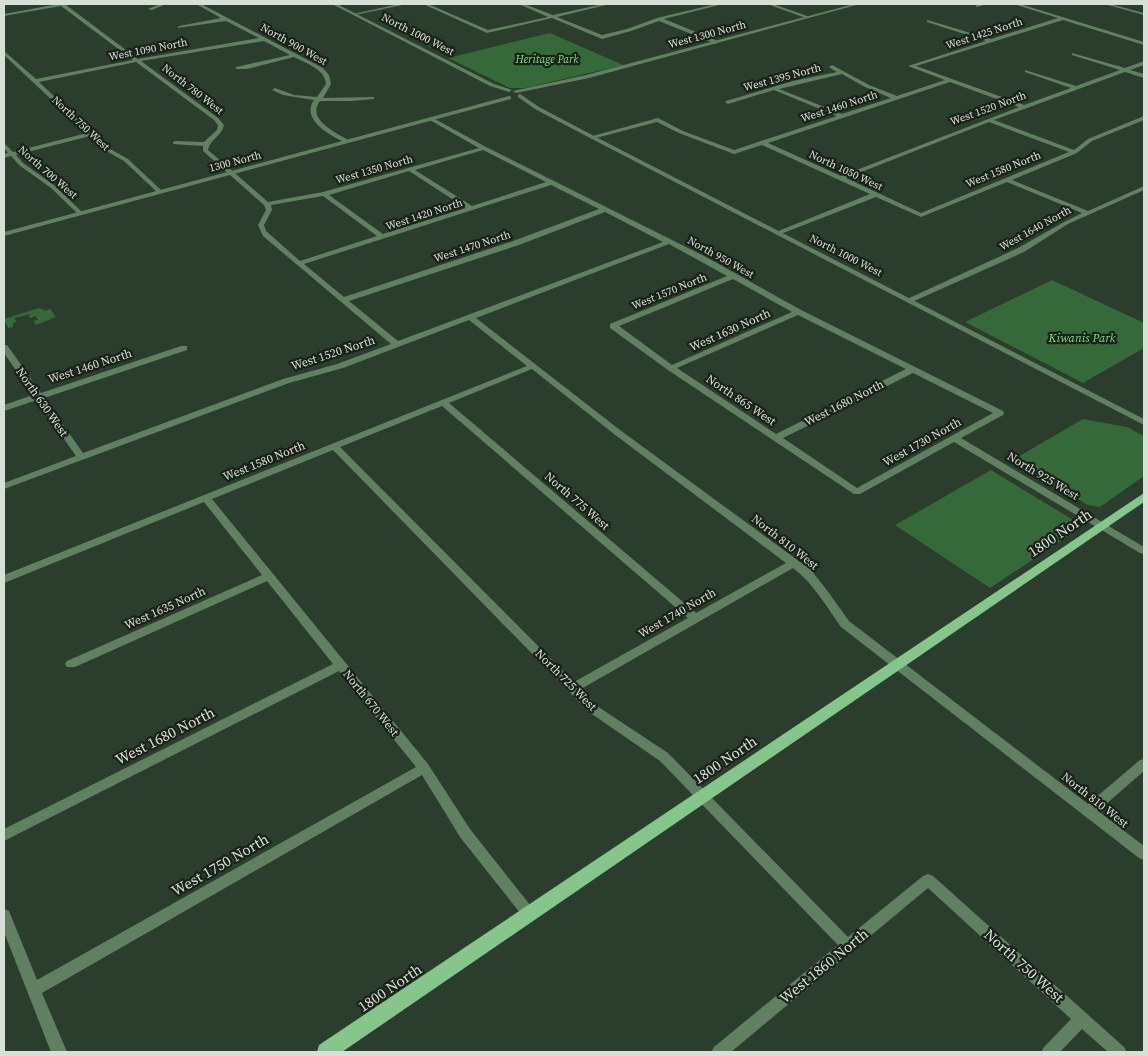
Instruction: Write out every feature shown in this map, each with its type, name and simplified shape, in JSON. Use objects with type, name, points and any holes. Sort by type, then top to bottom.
[{"type":"main road","name":"1800 North","points":[[326,1052],[344,1047],[530,914],[1144,497]]},
{"type":"street","points":[[4,15],[64,4]]},
{"type":"street","name":"North 780 West","points":[[64,4],[216,119],[221,125],[220,131],[206,144]]},
{"type":"street","points":[[150,9],[164,4]]},
{"type":"street","name":"North 900 West","points":[[198,4],[321,69],[328,76],[330,82],[314,105],[315,119],[321,126],[347,141]]},
{"type":"street","name":"North 1000 West","points":[[334,4],[492,85],[521,92],[521,96],[537,108],[1144,422]]},
{"type":"street","points":[[355,14],[405,4]]},
{"type":"street","points":[[425,4],[486,32],[606,4]]},
{"type":"street","points":[[521,4],[602,37],[659,19],[721,4]]},
{"type":"street","points":[[770,4],[808,17]]},
{"type":"street","name":"West 1300 North","points":[[516,91],[562,82],[858,4]]},
{"type":"street","points":[[977,6],[985,4]]},
{"type":"street","points":[[1016,4],[1144,44]]},
{"type":"street","points":[[1106,4],[1144,14]]},
{"type":"street","name":"West 1425 North","points":[[950,80],[911,66],[1064,18]]},
{"type":"street","points":[[179,27],[226,19]]},
{"type":"street","points":[[659,19],[716,42]]},
{"type":"street","points":[[929,21],[991,41]]},
{"type":"street","name":"West 1090 North","points":[[36,81],[137,60],[265,39]]},
{"type":"street","name":"North 750 West","points":[[4,53],[108,150],[126,160],[160,192]]},
{"type":"street","points":[[1074,54],[1144,76]]},
{"type":"street","points":[[238,68],[296,56]]},
{"type":"street","name":"West 1520 North","points":[[841,178],[989,120],[1144,63]]},
{"type":"street","points":[[832,67],[841,73],[897,98]]},
{"type":"street","points":[[1027,71],[1076,88]]},
{"type":"street","name":"West 1395 North","points":[[728,102],[795,82],[841,73]]},
{"type":"street","points":[[950,80],[1024,107]]},
{"type":"street","name":"West 1460 North","points":[[592,137],[658,120],[681,132],[734,152],[950,80]]},
{"type":"street","name":"West 1300 North","points":[[510,99],[562,82]]},
{"type":"street","name":"North 1000 West","points":[[492,85],[501,97],[537,108]]},
{"type":"street","points":[[773,88],[842,116]]},
{"type":"street","points":[[275,90],[286,96],[358,100],[372,98]]},
{"type":"street","name":"1300 North","points":[[472,107],[509,90]]},
{"type":"street","name":"1300 North","points":[[4,234],[472,107],[510,99]]},
{"type":"street","name":"West 1580 North","points":[[922,215],[1075,152],[1090,140],[1144,118]]},
{"type":"street","name":"North 950 West","points":[[431,119],[669,242],[798,312],[1000,413]]},
{"type":"street","points":[[989,120],[1075,152]]},
{"type":"street","points":[[1136,122],[1144,124]]},
{"type":"street","points":[[4,156],[92,134]]},
{"type":"street","points":[[175,143],[206,144],[205,150],[208,154],[267,204],[269,210],[260,224],[260,229],[397,345]]},
{"type":"street","name":"North 1050 West","points":[[763,143],[922,215]]},
{"type":"street","name":"North 700 West","points":[[4,145],[21,164],[53,187],[80,213]]},
{"type":"street","name":"West 1350 North","points":[[267,204],[324,194],[484,148]]},
{"type":"street","points":[[410,170],[472,209]]},
{"type":"street","points":[[1007,180],[1087,213]]},
{"type":"street","name":"West 1420 North","points":[[300,263],[553,182]]},
{"type":"street","name":"West 1640 North","points":[[908,300],[1021,250],[1053,230],[1144,188]]},
{"type":"street","points":[[324,194],[383,237]]},
{"type":"street","points":[[778,233],[875,195]]},
{"type":"street","name":"West 1470 North","points":[[343,300],[516,243],[606,209]]},
{"type":"street","name":"West 1520 North","points":[[4,486],[286,381],[340,366],[669,242]]},
{"type":"street","name":"West 1570 North","points":[[613,326],[733,276]]},
{"type":"street","name":"West 1630 North","points":[[671,368],[798,312]]},
{"type":"street","name":"North 810 West","points":[[470,317],[617,432],[794,563],[821,587],[845,624],[1144,854]]},
{"type":"street","name":"North 865 West","points":[[613,326],[671,368],[857,492]]},
{"type":"street","name":"North 630 West","points":[[4,346],[81,457]]},
{"type":"street","name":"West 1460 North","points":[[4,408],[184,348]]},
{"type":"street","name":"West 1580 North","points":[[4,579],[533,366]]},
{"type":"street","name":"West 1680 North","points":[[776,438],[913,369]]},
{"type":"street","name":"North 775 West","points":[[443,402],[695,618]]},
{"type":"street","name":"West 1730 North","points":[[857,492],[1000,413]]},
{"type":"street","name":"North 925 West","points":[[954,438],[1144,551]]},
{"type":"street","name":"North 725 West","points":[[334,446],[593,710],[664,757],[848,946]]},
{"type":"street","name":"North 670 West","points":[[206,498],[424,768],[465,833],[530,914]]},
{"type":"street","name":"West 1740 North","points":[[573,688],[794,563]]},
{"type":"street","name":"West 1635 North","points":[[71,664],[269,576]]},
{"type":"street","name":"West 1680 North","points":[[4,835],[341,665]]},
{"type":"street","points":[[1088,811],[1144,764]]},
{"type":"street","name":"West 1750 North","points":[[33,990],[424,768]]},
{"type":"street","name":"North 750 West","points":[[928,880],[1119,1052]]},
{"type":"street","name":"West 1860 North","points":[[719,1052],[928,880]]},
{"type":"street","points":[[4,915],[33,990],[60,1052]]},
{"type":"street","points":[[1049,1052],[1082,1019]]},
{"type":"green space","name":"Heritage Park","points":[[550,33],[623,65],[525,88],[510,88],[448,58]]},
{"type":"green space","name":"Kiwanis Park","points":[[1052,280],[1144,323],[1144,348],[1083,383],[965,322]]},
{"type":"green space","points":[[39,308],[45,311],[50,309],[56,317],[36,325],[33,321],[38,320],[36,316],[30,318],[31,314],[14,318],[17,322],[13,323],[13,327],[8,328],[4,319]]},
{"type":"green space","points":[[1083,419],[1127,427],[1144,436],[1144,476],[1100,507],[1088,505],[1011,461]]},
{"type":"green space","points":[[991,470],[1083,526],[990,588],[895,525]]}]
